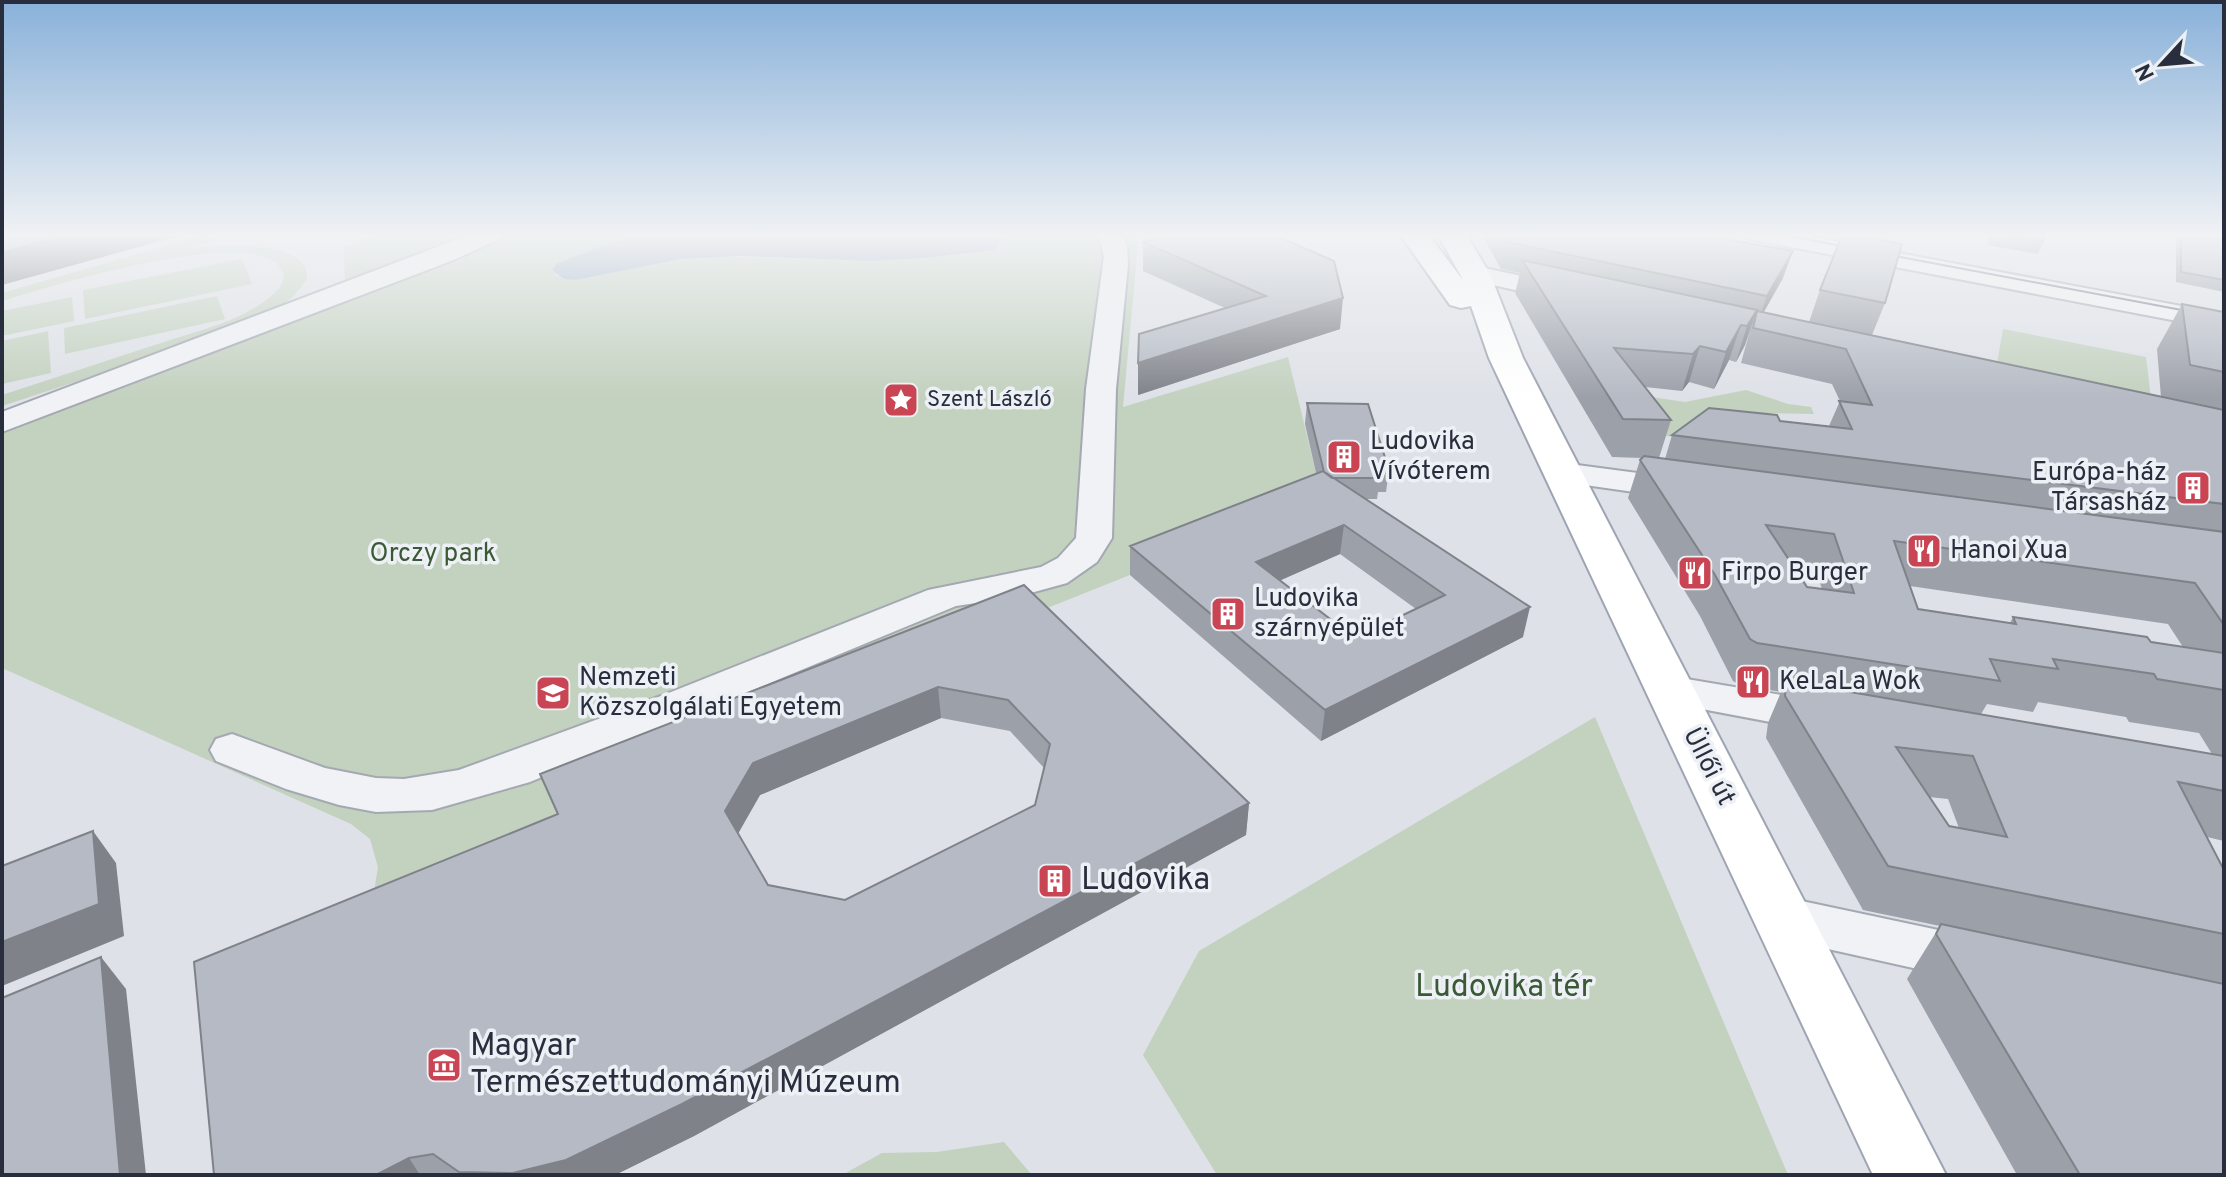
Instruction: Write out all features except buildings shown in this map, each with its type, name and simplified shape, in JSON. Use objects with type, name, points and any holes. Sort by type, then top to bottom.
[{"type":"main road","name":"Üllői út","points":[[1454,288],[1506,358]]},
{"type":"main road","name":"Üllői út","points":[[1480,288],[1506,358],[1910,1175]]},
{"type":"street","points":[[2,423],[358,288]]},
{"type":"street","points":[[232,750],[301,778],[376,795],[414,794],[464,786],[664,711],[934,601],[963,592],[1016,586],[1070,566],[1090,548],[1094,538],[1097,427],[1112,288]]},
{"type":"street","points":[[1540,288],[1597,300]]},
{"type":"street","points":[[2044,288],[2224,322]]},
{"type":"street","points":[[2106,288],[2224,310]]},
{"type":"street","points":[[1562,473],[1718,494]]},
{"type":"street","points":[[1669,690],[1861,724]]},
{"type":"street","points":[[1783,918],[2025,970]]},
{"type":"green space","points":[[20,288],[47,288],[2,301],[2,293]]},
{"type":"green space","points":[[94,288],[233,288],[85,319],[83,290]]},
{"type":"green space","points":[[278,288],[300,288],[275,310],[215,336],[2,406],[2,395],[203,330],[254,308]]},
{"type":"green space","name":"Orczy park","points":[[1134,288],[1123,407],[1288,357],[1320,490],[1130,575],[553,805],[571,845],[368,928],[378,867],[370,839],[351,824],[2,668],[2,421],[345,289]]},
{"type":"green space","points":[[217,296],[225,319],[65,354],[64,328]]},
{"type":"green space","points":[[72,297],[74,321],[2,336],[2,311]]},
{"type":"green space","points":[[2003,329],[2146,357],[2153,415],[1994,381]]},
{"type":"green space","points":[[48,331],[51,373],[2,384],[2,341]]},
{"type":"green space","points":[[1746,390],[1788,404],[1811,407],[1814,414],[1766,413],[1742,434],[1715,440],[1685,439],[1654,434],[1624,393],[1685,402]]},
{"type":"green space","name":"Ludovika tér","points":[[1595,717],[1788,1175],[1217,1175],[1143,1055],[1199,951]]},
{"type":"green space","points":[[1004,1142],[1032,1175],[842,1175],[882,1153],[937,1152]]},
{"type":"tram line","points":[[2064,288],[2224,318]]},
{"type":"place","name":"Szent László","points":[[901,400]]},
{"type":"place","name":"Ludovika Vívóterem","points":[[1344,457]]},
{"type":"place","name":"Európa-ház Társasház","points":[[2193,488]]},
{"type":"place","name":"Hanoi Xua","points":[[1924,551]]},
{"type":"place","name":"Firpo Burger","points":[[1695,573]]},
{"type":"place","name":"Ludovika szárnyépület","points":[[1228,614]]},
{"type":"place","name":"KeLaLa Wok","points":[[1753,682]]},
{"type":"place","name":"Nemzeti Közszolgálati Egyetem","points":[[553,693]]},
{"type":"place","name":"Ludovika","points":[[1055,881]]},
{"type":"place","name":"Magyar Természettudományi Múzeum","points":[[444,1065]]}]
